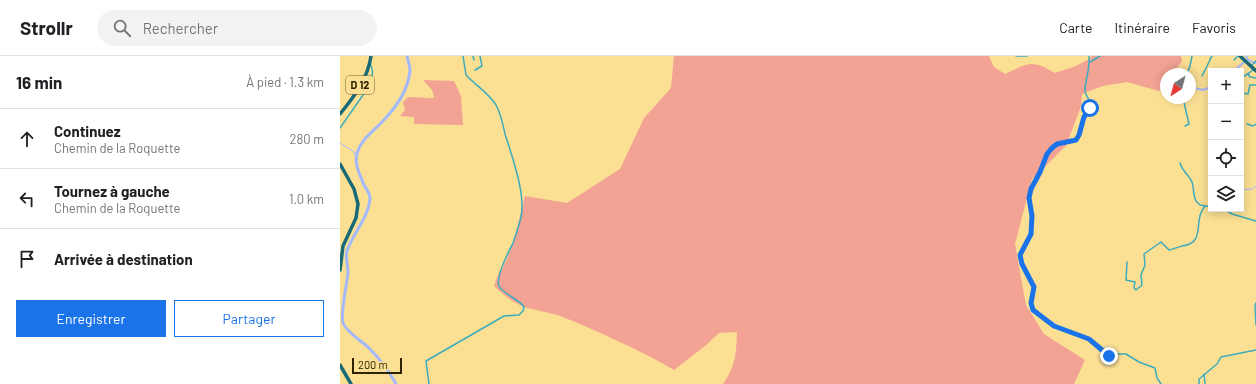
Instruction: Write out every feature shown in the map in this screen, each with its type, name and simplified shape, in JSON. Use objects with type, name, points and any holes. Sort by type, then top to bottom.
[{"type":"main road","name":"D 12","points":[[341,113],[362,83],[370,63],[371,56]]},
{"type":"main road","points":[[1240,56],[1245,61],[1254,65]]},
{"type":"main road","points":[[340,166],[354,189],[358,204],[356,218],[343,246],[340,270]]},
{"type":"main road","points":[[340,365],[351,384]]},
{"type":"street","points":[[429,384],[426,362],[504,316],[519,316],[524,307],[516,298],[503,290],[499,285],[498,280],[506,255],[513,243],[521,217],[521,190],[497,106],[485,91],[466,75],[463,56]]},
{"type":"street","points":[[472,56],[474,60]]},
{"type":"street","points":[[475,70],[482,66],[480,56]]},
{"type":"street","points":[[1016,56],[1027,56]]},
{"type":"street","points":[[1089,56],[1090,68],[1085,91],[1090,100],[1090,108],[1084,117],[1079,135],[1076,140],[1057,144],[1052,148],[1047,154],[1031,189],[1029,198],[1032,216],[1031,234],[1020,252],[1021,259],[1034,287],[1031,306],[1038,314],[1060,329],[1089,339],[1109,356],[1114,357],[1118,354],[1126,354],[1139,362],[1152,366],[1156,369],[1157,378],[1161,384]]},
{"type":"street","points":[[1090,62],[1100,56]]},
{"type":"street","points":[[1189,68],[1192,56]]},
{"type":"street","points":[[1202,76],[1212,56]]},
{"type":"street","points":[[1234,60],[1240,56]]},
{"type":"street","points":[[340,128],[372,81],[372,67],[370,63]]},
{"type":"street","points":[[1244,76],[1248,74],[1254,65]]},
{"type":"street","points":[[1248,74],[1250,77],[1256,78]]},
{"type":"street","points":[[1244,93],[1248,94],[1250,85],[1256,85]]},
{"type":"street","points":[[1184,104],[1189,124],[1184,126]]},
{"type":"street","points":[[1247,124],[1253,126],[1256,124]]},
{"type":"street","points":[[1180,163],[1192,181],[1196,201],[1208,206]]},
{"type":"street","points":[[1127,262],[1126,280],[1135,282],[1134,288],[1136,290],[1142,285],[1142,275],[1145,265],[1144,254],[1161,242],[1169,250],[1182,246],[1185,247],[1193,243],[1196,238],[1199,217],[1205,206]]},
{"type":"street","points":[[1229,212],[1256,220]]},
{"type":"street","points":[[1256,303],[1256,325]]},
{"type":"street","points":[[1199,384],[1199,379],[1217,364],[1221,357],[1256,350]]},
{"type":"street","points":[[1204,374],[1206,384]]},
{"type":"shaded area","points":[[674,56],[989,56],[994,67],[1005,74],[1030,64],[1035,64],[1055,73],[1076,66],[1091,58],[1091,56],[1181,56],[1182,61],[1177,68],[1160,68],[1159,91],[1127,82],[1103,86],[1082,94],[1081,106],[1066,146],[1032,179],[1015,244],[1026,305],[1044,334],[1085,360],[1074,384],[723,384],[733,365],[737,332],[719,333],[674,370],[633,348],[563,317],[521,306],[494,286],[499,272],[503,268],[513,244],[525,196],[567,203],[620,169],[644,118],[671,88]]},
{"type":"shaded area","points":[[423,80],[454,81],[461,96],[463,125],[414,124],[414,117],[400,116],[405,110],[403,102],[408,97],[434,97],[432,90]]},
{"type":"waterway","points":[[396,384],[377,356],[345,327],[342,313],[348,272],[346,253],[366,213],[370,199],[369,193],[364,185],[358,169],[356,161],[357,153],[364,140],[391,112],[404,93],[410,71],[407,56]]},
{"type":"waterway","points":[[1246,56],[1248,60],[1256,63]]},
{"type":"waterway","points":[[1237,68],[1244,62]]},
{"type":"waterway","points":[[1196,88],[1203,90],[1208,88]]},
{"type":"waterway","points":[[340,143],[354,152],[356,157]]},
{"type":"waterway","points":[[1244,190],[1252,189],[1256,186]]},
{"type":"route","points":[[1090,108],[1084,116],[1082,128],[1078,138],[1072,142],[1057,144],[1047,154],[1044,164],[1031,189],[1029,198],[1032,216],[1031,234],[1020,252],[1020,255],[1022,264],[1034,287],[1031,303],[1033,310],[1054,326],[1089,339],[1109,356]]}]
